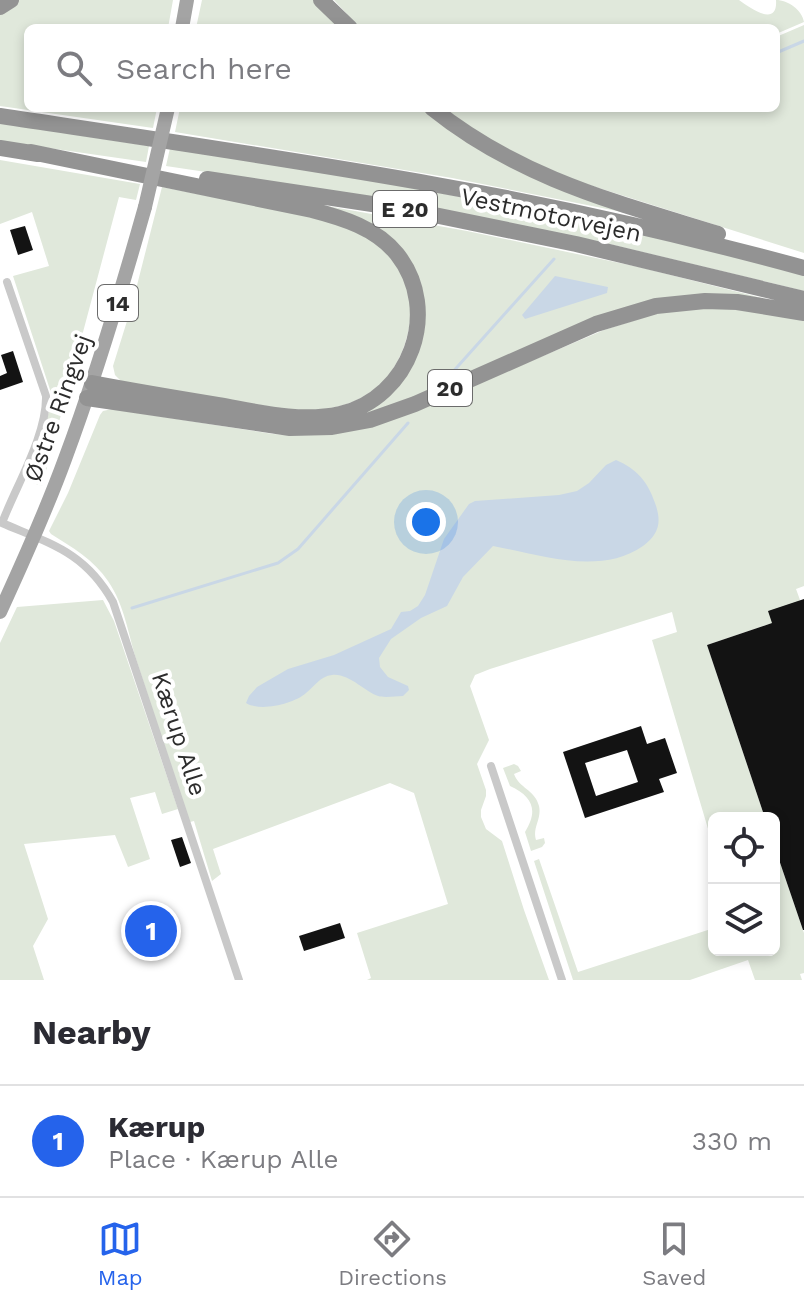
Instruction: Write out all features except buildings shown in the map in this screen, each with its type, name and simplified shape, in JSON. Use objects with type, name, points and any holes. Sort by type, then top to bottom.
[{"type":"highway","points":[[0,7],[11,0]]},
{"type":"highway","points":[[321,0],[346,24]]},
{"type":"highway","points":[[437,112],[496,152],[552,180],[804,261]]},
{"type":"highway","name":"Vestmotorvejen","points":[[0,116],[440,185],[633,225],[804,268]]},
{"type":"highway","name":"Vestmotorvejen","points":[[0,148],[405,209],[576,244],[804,299]]},
{"type":"highway","name":"20","points":[[31,152],[312,210],[348,221],[371,232],[389,246],[406,268],[416,293],[418,323],[415,343],[400,373],[380,395],[342,414],[314,417],[275,415],[90,391]]},
{"type":"highway","name":"20","points":[[90,391],[290,428],[347,426],[415,404],[596,324],[656,306],[705,301],[737,302],[804,313]]},
{"type":"main road","points":[[183,24],[187,0]]},
{"type":"main road","name":"Østre Ringvej","points":[[0,612],[65,461],[90,391],[145,207],[167,112]]},
{"type":"street","name":"Østre Ringvej","points":[[7,282],[46,396],[47,412],[2,523],[34,537]]},
{"type":"street","name":"Kærup Alle","points":[[34,537],[55,544],[82,562],[113,602],[239,980]]},
{"type":"street","points":[[491,766],[562,980]]},
{"type":"shaded area","points":[[18,0],[173,0],[169,24],[24,24],[24,109],[0,106],[0,12]]},
{"type":"shaded area","points":[[202,0],[313,0],[339,24],[197,24]]},
{"type":"shaded area","points":[[334,0],[739,0],[762,14],[768,14],[773,13],[776,0],[794,6],[804,22],[780,32],[780,24],[356,24]]},
{"type":"shaded area","points":[[804,25],[804,253],[561,176],[484,137],[450,112],[780,112],[780,35]]},
{"type":"shaded area","points":[[42,112],[156,112],[153,128]]},
{"type":"shaded area","points":[[179,112],[433,112],[627,213],[452,178],[175,132]]},
{"type":"shaded area","points":[[0,123],[149,146],[146,162],[0,141]]},
{"type":"shaded area","points":[[170,148],[323,171],[583,220],[804,274],[804,291],[601,242],[293,185],[166,166]]},
{"type":"shaded area","points":[[0,160],[140,184],[136,200],[119,197],[42,486],[27,481],[53,399],[13,276],[49,266],[32,212],[0,224]]},
{"type":"shaded area","points":[[162,187],[330,221],[363,235],[382,249],[398,268],[409,290],[411,314],[401,353],[382,383],[352,402],[304,410],[121,381],[115,375],[113,366]]},
{"type":"shaded area","points":[[299,201],[467,231],[639,267],[770,300],[672,299],[348,421],[284,419],[360,411],[418,345],[403,254]]},
{"type":"shaded area","points":[[712,307],[768,313],[804,321],[804,586],[796,589],[800,600],[772,623],[707,645],[763,812],[708,812],[708,829],[652,640],[677,632],[672,612],[475,675],[470,686],[489,740],[477,764],[486,790],[481,817],[486,829],[502,841],[549,980],[367,980],[371,978],[357,933],[448,904],[414,793],[390,783],[213,849],[221,874],[212,881],[118,600],[96,567],[49,531],[100,415],[112,409],[273,434],[320,435],[362,429],[392,420],[604,330],[661,312]]},
{"type":"shaded area","points":[[103,600],[114,621],[178,809],[162,814],[155,792],[130,798],[150,859],[128,867],[115,835],[24,844],[48,919],[33,946],[44,980],[0,980],[0,643],[17,607]]},
{"type":"shaded area","points":[[514,764],[521,771],[514,774],[516,779],[534,796],[539,806],[535,836],[536,840],[544,838],[545,843],[531,851],[525,832],[532,817],[531,804],[524,794],[510,786],[503,768]]},
{"type":"shaded area","points":[[539,859],[578,972],[708,930],[708,956],[780,956],[780,863],[804,933],[802,980],[755,980],[748,960],[690,980],[573,980],[534,861]]},
{"type":"water","points":[[555,276],[608,287],[607,293],[525,319],[522,315]]},
{"type":"water","points":[[616,460],[641,477],[657,510],[656,532],[643,546],[626,555],[589,562],[550,558],[493,546],[463,577],[447,606],[421,618],[391,639],[379,658],[380,667],[388,677],[408,686],[409,690],[403,696],[378,696],[345,677],[332,675],[301,697],[285,703],[260,707],[246,703],[257,687],[288,669],[334,655],[391,629],[401,612],[418,606],[425,595],[444,539],[469,504],[577,491]]},
{"type":"waterway","points":[[780,51],[804,41]]},
{"type":"waterway","points":[[450,375],[554,259]]},
{"type":"waterway","points":[[132,608],[278,563],[298,549],[408,423]]},
{"type":"place","name":"Kærup","points":[[151,931]]}]
